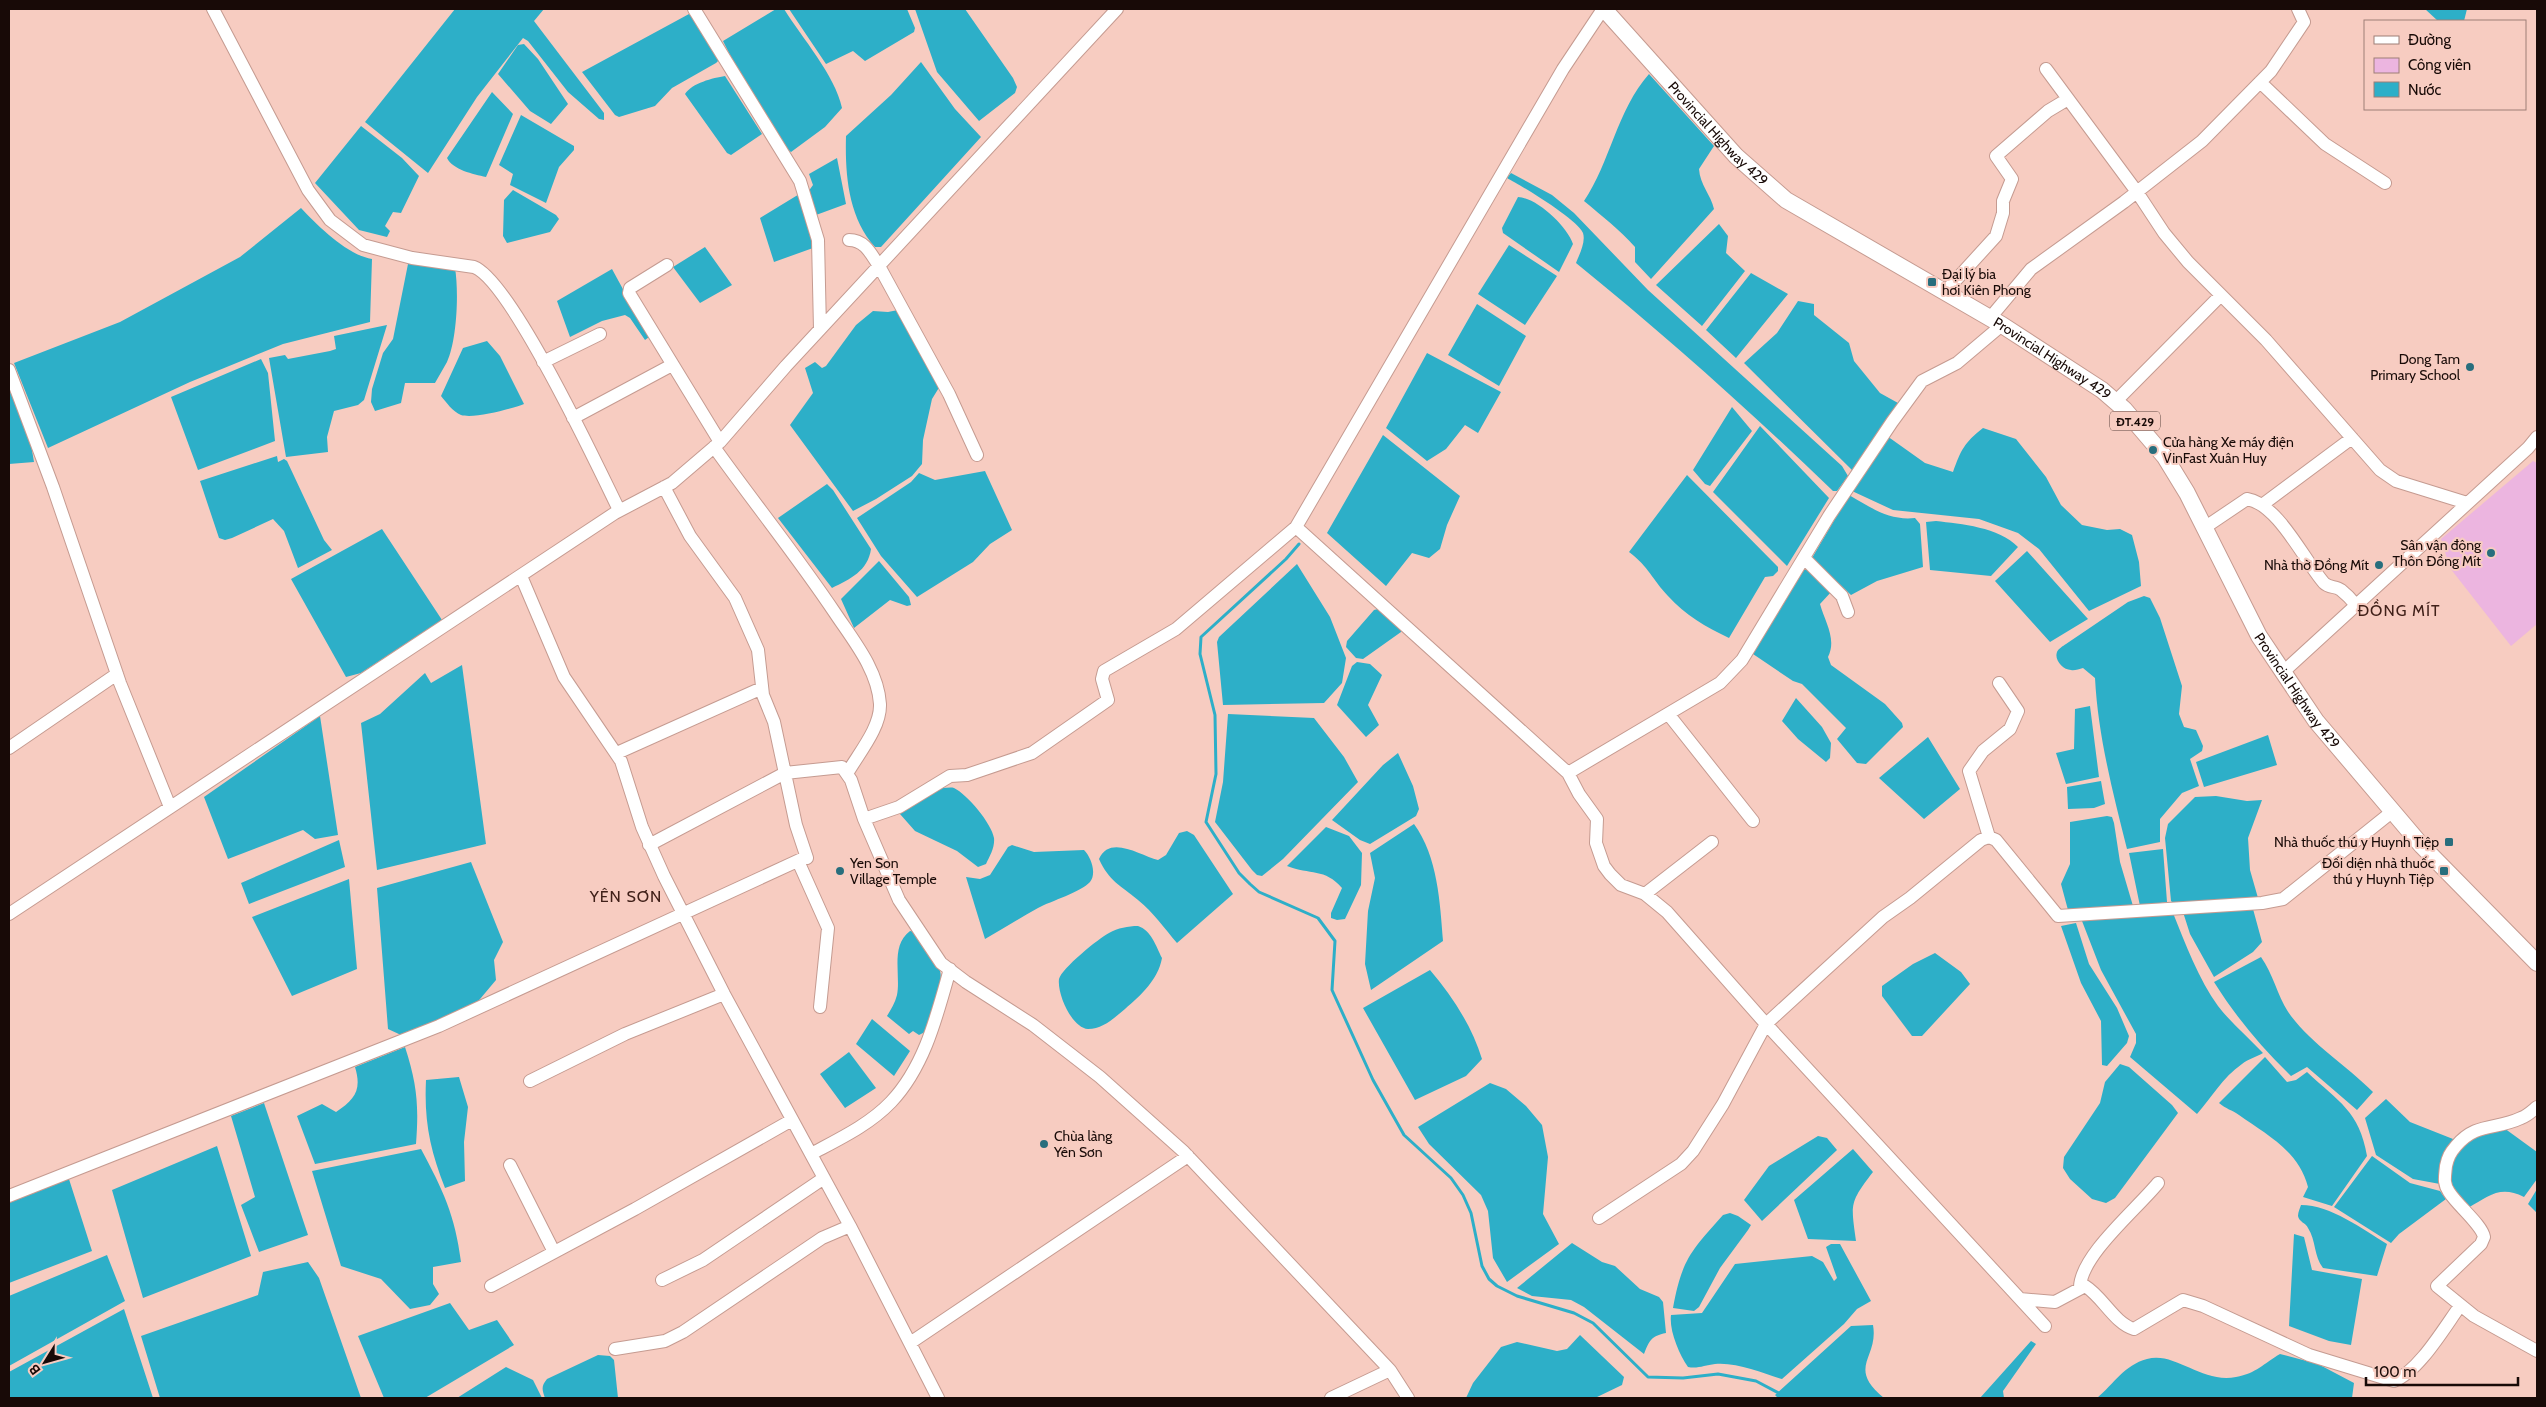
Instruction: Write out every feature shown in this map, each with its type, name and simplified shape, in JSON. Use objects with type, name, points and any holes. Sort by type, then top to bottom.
[{"type":"main road","name":"Provincial Highway 429","points":[[1603,9],[1758,178],[1812,216],[1996,321],[2116,401],[2165,457],[2187,493],[2259,636],[2282,673],[2316,721],[2422,846],[2537,963]]},
{"type":"street","points":[[213,9],[308,190],[330,220],[363,245],[412,258],[480,269],[514,311],[573,418],[619,510]]},
{"type":"street","points":[[694,9],[800,181],[818,240],[820,329]]},
{"type":"street","points":[[9,914],[619,510],[664,487],[694,467],[717,445],[820,329],[1118,9]]},
{"type":"street","points":[[864,818],[899,807],[950,776],[967,775],[1032,753],[1108,700],[1102,679],[1104,672],[1176,628],[1296,527],[1563,68],[1603,9]]},
{"type":"street","points":[[1568,773],[1669,715],[1720,683],[1742,660],[1804,558],[1892,422],[1922,382],[1957,363],[1996,321],[2030,269],[2137,192],[2202,141],[2271,71],[2304,22],[2298,9]]},
{"type":"street","points":[[2046,69],[2188,262],[2266,340],[2380,470],[2396,480],[2467,503]]},
{"type":"street","points":[[2260,82],[2326,144],[2385,183]]},
{"type":"street","points":[[1945,292],[1996,236],[2003,213],[2003,201],[2012,179],[1996,156],[2048,111],[2068,99]]},
{"type":"street","points":[[849,240],[856,240],[865,246],[879,266],[949,394],[977,455]]},
{"type":"street","points":[[667,265],[629,291],[717,445],[801,563],[864,657],[873,676],[880,706],[878,718],[848,772]]},
{"type":"street","points":[[2116,401],[2221,294]]},
{"type":"street","points":[[543,362],[600,334]]},
{"type":"street","points":[[573,418],[672,365]]},
{"type":"street","points":[[9,370],[53,487],[118,674],[170,807]]},
{"type":"street","points":[[2282,673],[2467,503],[2532,451],[2537,437]]},
{"type":"street","points":[[2262,505],[2352,438]]},
{"type":"street","points":[[664,487],[690,536],[735,598],[758,650],[762,688],[774,722],[804,858],[828,928],[820,1008]]},
{"type":"street","points":[[2204,528],[2247,499],[2262,505],[2284,528],[2326,584],[2340,589],[2355,604]]},
{"type":"street","points":[[1296,527],[1568,773],[1579,794],[1597,819],[1596,843],[1604,866],[1621,885],[1644,894],[1667,912],[1766,1024],[2045,1326]]},
{"type":"street","points":[[1804,558],[1842,596],[1848,612]]},
{"type":"street","points":[[521,576],[564,677],[585,711],[617,753],[628,777],[649,845],[724,994],[850,1226],[938,1398]]},
{"type":"street","points":[[9,748],[118,674]]},
{"type":"street","points":[[1989,837],[1969,771],[1983,751],[2010,729],[2018,711],[1999,683]]},
{"type":"street","points":[[617,753],[762,688]]},
{"type":"street","points":[[1669,715],[1752,821]]},
{"type":"street","points":[[649,845],[785,773],[842,766],[848,772],[864,818],[899,900],[941,963],[1033,1026],[1100,1077],[1188,1156],[1390,1370],[1408,1398]]},
{"type":"street","points":[[1599,1218],[1681,1164],[1692,1151],[1722,1104],[1766,1024],[1882,917],[1910,898],[1981,840],[1989,837],[1996,840],[2058,916],[2262,903],[2283,899],[2393,811]]},
{"type":"street","points":[[1644,894],[1712,842]]},
{"type":"street","points":[[9,1196],[439,1026],[532,985],[684,912],[804,858]]},
{"type":"street","points":[[811,1154],[853,1132],[892,1101],[920,1058],[934,1026],[950,969]]},
{"type":"street","points":[[530,1080],[625,1034],[724,994]]},
{"type":"street","points":[[2537,1107],[2522,1118],[2499,1126],[2482,1127],[2465,1135],[2448,1156],[2444,1182],[2464,1212],[2479,1225],[2484,1237],[2481,1244],[2437,1286],[2474,1316],[2537,1351]]},
{"type":"street","points":[[491,1286],[792,1120]]},
{"type":"street","points":[[910,1344],[1188,1156]]},
{"type":"street","points":[[510,1165],[554,1252]]},
{"type":"street","points":[[662,1280],[703,1260],[824,1178]]},
{"type":"street","points":[[2080,1287],[2080,1276],[2090,1258],[2158,1183]]},
{"type":"street","points":[[615,1349],[665,1341],[683,1332],[822,1238],[850,1226]]},
{"type":"street","points":[[2020,1299],[2055,1302],[2085,1286],[2093,1291],[2121,1322],[2134,1330],[2183,1300],[2203,1306],[2309,1355],[2394,1381],[2404,1377],[2416,1364],[2460,1306]]},
{"type":"street","points":[[1331,1398],[1390,1370]]},
{"type":"green space","name":"Sân vận động Thôn Đồng Mít","points":[[2533,461],[2537,463],[2537,624],[2511,646],[2450,568],[2441,539]]},
{"type":"water","points":[[455,9],[544,9],[534,21],[604,113],[604,120],[599,119],[568,92],[528,41],[523,38],[477,97],[428,173],[365,122]]},
{"type":"water","points":[[776,9],[784,9],[817,57],[833,83],[842,108],[825,127],[791,152],[783,146],[746,87],[723,41]]},
{"type":"water","points":[[789,9],[907,9],[915,28],[914,32],[865,61],[853,51],[826,64]]},
{"type":"water","points":[[915,9],[965,9],[1013,78],[1017,87],[1015,93],[979,121],[937,72]]},
{"type":"water","points":[[2425,9],[2467,9],[2464,20],[2437,20]]},
{"type":"water","points":[[689,14],[697,22],[719,60],[672,88],[655,106],[619,117],[615,115],[582,72]]},
{"type":"water","points":[[524,44],[538,59],[568,104],[551,124],[530,111],[498,74],[518,45]]},
{"type":"water","points":[[921,62],[955,109],[981,137],[881,247],[875,247],[859,222],[850,194],[846,165],[846,136],[891,95]]},
{"type":"water","points":[[1649,74],[1714,146],[1699,169],[1701,180],[1714,209],[1651,279],[1635,262],[1635,247],[1584,201],[1601,170],[1629,104]]},
{"type":"water","points":[[725,76],[762,134],[731,155],[727,153],[685,94],[698,84]]},
{"type":"water","points":[[492,92],[513,114],[486,177],[454,166],[447,158]]},
{"type":"water","points":[[521,115],[574,146],[574,150],[559,167],[546,203],[510,185],[513,174],[499,165]]},
{"type":"water","points":[[361,126],[402,158],[419,176],[401,213],[393,212],[385,226],[390,231],[387,237],[359,230],[315,183]]},
{"type":"water","points":[[837,158],[846,204],[816,215],[808,192],[813,185],[809,174]]},
{"type":"water","points":[[1511,173],[1552,195],[1574,213],[1648,290],[1842,466],[1848,476],[1837,491],[1833,491],[1707,374],[1576,263],[1584,237],[1579,227],[1536,195],[1507,178]]},
{"type":"water","points":[[513,190],[556,215],[559,219],[550,232],[507,243],[503,236],[504,200]]},
{"type":"water","points":[[801,193],[813,248],[774,262],[760,218]]},
{"type":"water","points":[[1518,197],[1534,202],[1550,214],[1570,237],[1573,244],[1559,272],[1503,233],[1502,228]]},
{"type":"water","points":[[301,208],[324,231],[343,246],[372,259],[370,322],[283,344],[190,382],[48,448],[14,363],[120,322],[240,257]]},
{"type":"water","points":[[1719,224],[1728,236],[1726,253],[1745,271],[1702,326],[1656,285]]},
{"type":"water","points":[[1509,245],[1557,276],[1525,325],[1478,294]]},
{"type":"water","points":[[705,247],[732,285],[700,303],[673,267]]},
{"type":"water","points":[[408,264],[455,268],[457,302],[453,341],[447,362],[435,383],[405,383],[401,403],[375,411],[371,402],[372,389],[383,353],[393,339]]},
{"type":"water","points":[[612,269],[649,337],[645,340],[630,318],[625,315],[602,321],[570,337],[557,301]]},
{"type":"water","points":[[1751,273],[1788,294],[1736,358],[1706,330]]},
{"type":"water","points":[[1798,301],[1814,304],[1814,315],[1849,343],[1854,361],[1880,393],[1898,403],[1852,470],[1744,363],[1777,333]]},
{"type":"water","points":[[1477,304],[1526,336],[1499,386],[1448,355]]},
{"type":"water","points":[[898,310],[940,386],[932,399],[923,440],[922,464],[912,476],[853,511],[790,425],[813,393],[805,368],[815,362],[822,368],[826,366],[856,325],[873,311],[888,312]]},
{"type":"water","points":[[387,325],[364,400],[358,405],[334,411],[327,437],[328,452],[286,457],[269,358],[285,355],[288,359],[330,351],[336,349],[334,336]]},
{"type":"water","points":[[487,341],[500,356],[524,404],[483,415],[467,416],[458,414],[441,396],[463,348]]},
{"type":"water","points":[[1427,353],[1501,392],[1478,433],[1465,425],[1446,449],[1427,461],[1386,428]]},
{"type":"water","points":[[261,359],[268,373],[275,441],[198,470],[171,397]]},
{"type":"water","points":[[9,385],[28,427],[34,462],[9,464]]},
{"type":"water","points":[[1732,407],[1752,431],[1710,486],[1705,484],[1693,470]]},
{"type":"water","points":[[1760,426],[1829,498],[1787,566],[1713,492]]},
{"type":"water","points":[[1983,428],[2016,439],[2046,477],[2061,505],[2082,525],[2107,530],[2120,529],[2132,535],[2139,562],[2141,586],[2089,611],[2039,549],[2018,533],[1979,519],[1893,510],[1852,491],[1887,436],[1925,463],[1953,472],[1964,447]]},
{"type":"water","points":[[1383,435],[1460,496],[1447,525],[1440,549],[1429,558],[1412,553],[1386,586],[1327,533]]},
{"type":"water","points":[[277,456],[278,462],[284,459],[287,461],[324,540],[332,550],[298,568],[284,531],[273,519],[232,538],[225,540],[219,538],[200,481]]},
{"type":"water","points":[[985,471],[1012,530],[990,544],[973,562],[917,597],[881,556],[857,518],[911,482],[919,473],[935,480]]},
{"type":"water","points":[[1687,475],[1778,567],[1778,571],[1773,576],[1765,577],[1729,638],[1704,625],[1681,609],[1646,568],[1629,552]]},
{"type":"water","points":[[827,484],[833,490],[871,549],[862,569],[851,578],[832,588],[778,518]]},
{"type":"water","points":[[1849,495],[1888,515],[1915,518],[1920,524],[1923,567],[1877,581],[1851,595],[1812,558]]},
{"type":"water","points":[[1936,521],[1968,525],[1990,531],[2010,540],[2018,547],[1991,576],[1930,570],[1926,522]]},
{"type":"water","points":[[382,529],[442,620],[361,673],[346,677],[291,579]]},
{"type":"water","points":[[2027,551],[2088,619],[2050,642],[1995,581]]},
{"type":"water","points":[[879,561],[909,597],[911,605],[907,606],[890,600],[854,628],[841,599]]},
{"type":"water","points":[[1808,563],[1832,591],[1820,604],[1831,637],[1828,657],[1831,665],[1885,704],[1902,723],[1903,727],[1866,764],[1857,763],[1837,739],[1846,728],[1802,684],[1793,681],[1753,654]]},
{"type":"water","points":[[1297,564],[1330,617],[1346,658],[1342,683],[1324,703],[1223,705],[1217,642],[1219,637]]},
{"type":"water","points":[[2144,596],[2150,598],[2160,618],[2182,686],[2179,714],[2184,727],[2196,730],[2203,746],[2202,751],[2190,759],[2199,786],[2182,793],[2160,819],[2160,842],[2127,849],[2103,743],[2095,678],[2083,668],[2068,670],[2060,664],[2056,655],[2062,647],[2128,602]]},
{"type":"water","points":[[1378,609],[1401,632],[1363,659],[1356,658],[1346,647],[1347,641],[1374,610]]},
{"type":"water","points":[[1357,662],[1370,664],[1382,675],[1368,705],[1379,725],[1366,737],[1337,705],[1352,666]]},
{"type":"water","points":[[462,665],[486,844],[377,870],[361,723],[380,714],[425,673],[431,683]]},
{"type":"water","points":[[1796,698],[1822,727],[1831,743],[1830,758],[1826,762],[1798,739],[1782,721]]},
{"type":"water","points":[[2090,706],[2099,777],[2066,784],[2056,753],[2074,749],[2075,709]]},
{"type":"water","points":[[1228,714],[1314,718],[1344,757],[1358,782],[1283,859],[1262,876],[1257,875],[1252,870],[1215,822],[1223,782]]},
{"type":"water","points":[[320,716],[338,835],[315,839],[303,830],[228,859],[204,797]]},
{"type":"water","points":[[2268,735],[2277,765],[2204,787],[2196,762]]},
{"type":"water","points":[[1928,737],[1960,789],[1924,819],[1879,778]]},
{"type":"water","points":[[1398,753],[1413,786],[1419,809],[1416,816],[1370,844],[1360,840],[1332,820],[1383,765]]},
{"type":"water","points":[[2101,781],[2105,804],[2094,808],[2068,809],[2067,787]]},
{"type":"water","points":[[942,788],[953,788],[959,791],[978,810],[989,825],[994,841],[986,864],[978,867],[957,851],[915,831],[900,814]]},
{"type":"water","points":[[2216,796],[2247,801],[2262,800],[2248,838],[2250,870],[2258,898],[2173,903],[2171,901],[2165,838],[2168,824],[2195,797]]},
{"type":"water","points":[[2107,816],[2112,817],[2114,823],[2120,862],[2133,906],[2068,910],[2061,884],[2070,864],[2070,822]]},
{"type":"water","points":[[1414,824],[1422,837],[1433,866],[1439,896],[1443,941],[1371,990],[1365,964],[1368,911],[1375,878],[1370,853]]},
{"type":"water","points":[[1326,827],[1349,836],[1362,853],[1361,885],[1345,919],[1337,920],[1331,918],[1331,913],[1342,888],[1336,882],[1329,877],[1317,873],[1287,866]]},
{"type":"water","points":[[1187,831],[1194,835],[1233,894],[1177,943],[1149,910],[1111,878],[1099,859],[1110,848],[1118,847],[1158,860],[1166,855],[1179,833]]},
{"type":"water","points":[[339,840],[345,867],[249,904],[241,883]]},
{"type":"water","points":[[1012,845],[1034,852],[1084,850],[1092,865],[1092,878],[1086,886],[1038,908],[985,939],[966,877],[980,879],[990,875],[1008,847]]},
{"type":"water","points":[[2163,849],[2167,902],[2140,906],[2129,853]]},
{"type":"water","points":[[471,862],[503,942],[494,960],[496,980],[475,1005],[401,1035],[388,1029],[377,888]]},
{"type":"water","points":[[349,879],[357,969],[292,996],[252,917]]},
{"type":"water","points":[[2253,909],[2262,942],[2253,952],[2214,977],[2190,934],[2183,912]]},
{"type":"water","points":[[2173,913],[2193,961],[2211,996],[2229,1019],[2263,1053],[2235,1069],[2197,1114],[2130,1057],[2136,1043],[2136,1034],[2101,970],[2082,921]]},
{"type":"water","points":[[2076,923],[2089,964],[2117,1008],[2129,1036],[2127,1043],[2107,1066],[2102,1065],[2101,1021],[2081,983],[2061,926]]},
{"type":"water","points":[[1138,926],[1150,935],[1162,958],[1157,973],[1143,993],[1112,1019],[1093,1029],[1082,1027],[1071,1017],[1063,1001],[1059,985],[1061,974],[1089,947],[1112,931]]},
{"type":"water","points":[[910,931],[916,932],[930,950],[941,977],[939,992],[927,1031],[919,1035],[913,1031],[909,1034],[887,1016],[897,995],[898,953],[900,945]]},
{"type":"water","points":[[1935,953],[1961,972],[1970,984],[1922,1036],[1912,1036],[1882,996],[1882,986],[1913,964]]},
{"type":"water","points":[[2261,957],[2291,1016],[2319,1046],[2373,1092],[2357,1110],[2307,1067],[2291,1076],[2250,1031],[2214,982]]},
{"type":"water","points":[[1430,970],[1460,1012],[1473,1035],[1482,1059],[1466,1076],[1415,1100],[1363,1008]]},
{"type":"water","points":[[872,1019],[910,1051],[894,1076],[856,1044]]},
{"type":"water","points":[[405,1047],[416,1095],[416,1144],[315,1164],[297,1116],[322,1104],[336,1112],[348,1103],[355,1093],[358,1082],[355,1067]]},
{"type":"water","points":[[849,1052],[876,1088],[845,1108],[820,1074]]},
{"type":"water","points":[[2265,1057],[2287,1082],[2296,1080],[2307,1072],[2346,1108],[2359,1128],[2367,1156],[2332,1206],[2303,1197],[2308,1187],[2304,1174],[2290,1154],[2271,1137],[2219,1103]]},
{"type":"water","points":[[2120,1064],[2129,1067],[2172,1105],[2178,1113],[2115,1198],[2106,1203],[2092,1199],[2070,1179],[2063,1168],[2064,1157],[2100,1103],[2105,1082]]},
{"type":"water","points":[[459,1077],[468,1107],[464,1142],[465,1181],[445,1188],[435,1161],[429,1135],[426,1109],[426,1080]]},
{"type":"water","points":[[1490,1083],[1506,1089],[1526,1106],[1542,1125],[1548,1157],[1543,1214],[1559,1244],[1507,1282],[1493,1258],[1488,1211],[1481,1195],[1429,1144],[1418,1127]]},
{"type":"water","points":[[2386,1099],[2410,1122],[2453,1139],[2454,1142],[2440,1184],[2413,1179],[2376,1155],[2365,1118]]},
{"type":"water","points":[[264,1103],[308,1235],[259,1252],[241,1205],[255,1197],[231,1116]]},
{"type":"water","points":[[2504,1128],[2537,1152],[2537,1179],[2524,1197],[2501,1192],[2489,1196],[2468,1208],[2448,1181],[2455,1157],[2465,1143],[2472,1138]]},
{"type":"water","points":[[1818,1136],[1827,1138],[1837,1150],[1762,1221],[1744,1200],[1769,1166]]},
{"type":"water","points":[[217,1146],[251,1256],[143,1298],[112,1190]]},
{"type":"water","points":[[421,1149],[436,1177],[452,1216],[461,1262],[433,1267],[433,1284],[439,1294],[430,1305],[410,1309],[381,1279],[341,1266],[312,1171]]},
{"type":"water","points":[[1853,1149],[1873,1172],[1854,1204],[1853,1219],[1856,1241],[1808,1239],[1794,1200]]},
{"type":"water","points":[[2372,1156],[2410,1183],[2440,1191],[2446,1199],[2399,1234],[2391,1243],[2334,1207]]},
{"type":"water","points":[[68,1176],[92,1251],[9,1283],[9,1199]]},
{"type":"water","points":[[2537,1189],[2537,1213],[2528,1204]]},
{"type":"water","points":[[2301,1205],[2312,1206],[2335,1213],[2387,1244],[2377,1276],[2323,1268],[2318,1259],[2311,1233],[2298,1216]]},
{"type":"water","points":[[1730,1213],[1751,1225],[1720,1268],[1699,1307],[1694,1311],[1673,1308],[1680,1278],[1695,1247],[1723,1215]]},
{"type":"water","points":[[2294,1234],[2304,1237],[2312,1270],[2362,1279],[2351,1345],[2329,1341],[2289,1326]]},
{"type":"water","points":[[1572,1243],[1602,1262],[1615,1266],[1640,1289],[1659,1297],[1663,1302],[1666,1333],[1651,1340],[1644,1354],[1584,1307],[1571,1300],[1532,1296],[1517,1288]]},
{"type":"water","points":[[1831,1244],[1840,1244],[1871,1301],[1857,1309],[1844,1324],[1782,1379],[1732,1365],[1715,1364],[1688,1367],[1675,1342],[1671,1315],[1702,1313],[1735,1264],[1812,1256],[1823,1262],[1834,1281],[1837,1278],[1826,1247]]},
{"type":"water","points":[[107,1255],[125,1301],[9,1366],[9,1296]]},
{"type":"water","points":[[308,1262],[319,1278],[361,1398],[160,1398],[141,1336],[258,1295],[263,1272]]},
{"type":"water","points":[[450,1303],[469,1330],[497,1320],[514,1345],[425,1398],[384,1398],[358,1336]]},
{"type":"water","points":[[124,1309],[153,1398],[9,1398],[9,1372]]},
{"type":"water","points":[[1873,1325],[1874,1336],[1865,1370],[1867,1378],[1873,1387],[1884,1398],[1778,1398],[1775,1395],[1851,1326]]},
{"type":"water","points":[[1580,1335],[1624,1377],[1622,1385],[1595,1398],[1466,1398],[1473,1383],[1501,1347],[1517,1342],[1557,1351],[1567,1349]]},
{"type":"water","points":[[2031,1341],[2036,1344],[2003,1391],[2004,1398],[1980,1398]]},
{"type":"water","points":[[2280,1354],[2318,1364],[2354,1383],[2352,1398],[2097,1398],[2126,1370],[2147,1359],[2168,1359],[2200,1372],[2224,1378],[2249,1373]]},
{"type":"water","points":[[598,1355],[610,1356],[614,1360],[618,1398],[545,1398],[543,1388],[547,1379]]},
{"type":"water","points":[[506,1367],[533,1380],[542,1398],[457,1398]]},
{"type":"waterway","points":[[1299,544],[1286,559],[1201,637],[1200,654],[1215,715],[1216,774],[1206,822],[1239,873],[1250,884],[1259,892],[1318,918],[1335,941],[1332,990],[1373,1080],[1404,1135],[1451,1178],[1463,1195],[1471,1213],[1482,1266],[1489,1279],[1497,1286],[1517,1296],[1574,1313],[1593,1323],[1648,1377],[1683,1378],[1718,1374],[1756,1381],[1788,1398]]},
{"type":"place","name":"Đại lý bia hơi Kiên Phong","points":[[1932,282]]},
{"type":"place","name":"Dong Tam Primary School","points":[[2470,367]]},
{"type":"place","name":"Cửa hàng Xe máy điện VinFast Xuân Huy","points":[[2153,450]]},
{"type":"place","name":"Sân vận động Thôn Đồng Mít","points":[[2491,553]]},
{"type":"place","name":"Nhà thờ Đồng Mít","points":[[2379,565]]},
{"type":"place","name":"Nhà thuốc thú y Huynh Tiệp","points":[[2449,842]]},
{"type":"place","name":"Yen Son Village Temple","points":[[840,871]]},
{"type":"place","name":"Đối diện nhà thuốc thú y Huynh Tiệp","points":[[2444,871]]},
{"type":"place","name":"Chùa làng Yên Sơn","points":[[1044,1144]]},
{"type":"district","name":"ĐỒNG MÍT","points":[[2399,610]]},
{"type":"district","name":"YÊN SƠN","points":[[626,896]]}]
